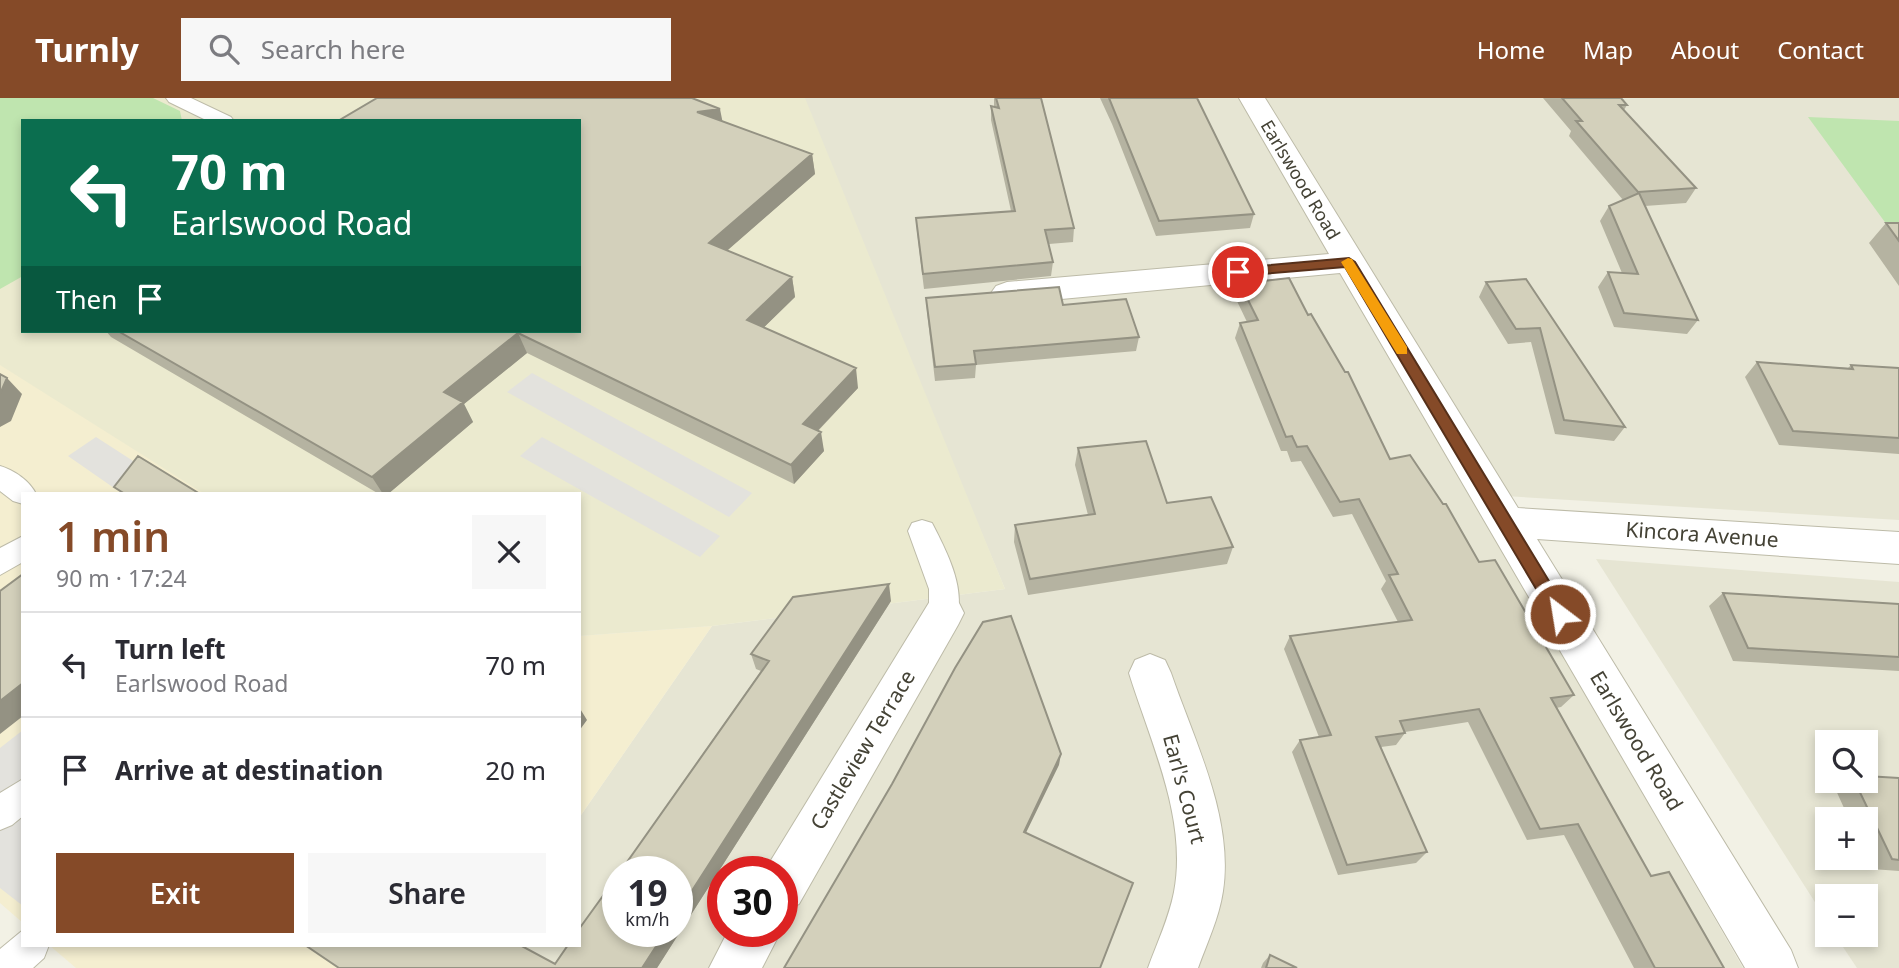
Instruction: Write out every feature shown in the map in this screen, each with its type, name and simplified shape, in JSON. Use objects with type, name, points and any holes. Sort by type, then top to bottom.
[{"type":"street","name":"Earlswood Road","points":[[1252,98],[1773,968]]},
{"type":"street","name":"Earlswood Road","points":[[974,296],[1349,262]]},
{"type":"street","name":"Kincora Avenue","points":[[1505,522],[1899,548]]},
{"type":"street","name":"Castleview Terrace","points":[[798,860],[944,614]]},
{"type":"street","name":"Earl's Court","points":[[1150,673],[1194,811],[1201,851],[1200,884],[1173,968]]},
{"type":"street","points":[[734,968],[746,947]]},
{"type":"lane","points":[[176,98],[220,119]]},
{"type":"lane","points":[[0,476],[21,492]]},
{"type":"lane","points":[[922,531],[944,589],[944,614]]},
{"type":"lane","points":[[0,563],[21,548]]},
{"type":"lane","points":[[0,814],[21,797]]},
{"type":"lane","points":[[6,968],[29,947]]},
{"type":"shaded area","points":[[0,98],[805,98],[1005,589],[712,626],[581,636],[581,492],[201,492],[0,365]]},
{"type":"shaded area","points":[[800,98],[1899,98],[1899,520],[1471,494],[1743,968],[508,968],[493,947],[581,947],[581,815],[712,626],[1005,589]]},
{"type":"shaded area","points":[[0,364],[202,492],[21,492],[21,921],[0,903]]},
{"type":"shaded area","points":[[532,373],[752,493],[729,517],[507,392]]},
{"type":"shaded area","points":[[96,437],[144,468],[114,488],[68,456]]},
{"type":"shaded area","points":[[542,437],[720,536],[700,557],[520,456]]},
{"type":"shaded area","points":[[1596,559],[1899,582],[1899,968],[1857,968],[1843,947],[1878,947],[1878,884],[1815,884],[1815,902]]},
{"type":"shaded area","points":[[712,626],[581,815],[581,636]]},
{"type":"shaded area","points":[[21,732],[21,904],[0,888],[0,748]]},
{"type":"shaded area","points":[[51,947],[493,947],[508,968],[76,968]]},
{"type":"green space","points":[[0,98],[153,98],[180,111],[182,119],[21,119],[21,277],[0,289]]},
{"type":"green space","points":[[1808,117],[1899,121],[1899,240],[1898,240]]},
{"type":"building","points":[[377,98],[692,98],[720,109],[697,112],[812,154],[709,243],[792,277],[747,320],[856,368],[803,424],[821,432],[791,465],[518,333],[581,333],[581,119],[341,119]]},
{"type":"building","points":[[996,98],[1041,98],[1074,228],[1045,230],[1053,262],[923,274],[916,218],[1015,211],[991,106],[999,108]]},
{"type":"building","points":[[1109,98],[1197,98],[1254,214],[1159,221]]},
{"type":"building","points":[[1562,98],[1621,98],[1627,105],[1619,105],[1696,188],[1638,192],[1576,121],[1582,121]]},
{"type":"building","points":[[1639,193],[1698,320],[1624,313],[1608,272],[1638,274],[1609,206]]},
{"type":"building","points":[[1886,223],[1899,223],[1899,241]]},
{"type":"building","points":[[1289,278],[1308,315],[1311,314],[1345,372],[1348,372],[1390,459],[1410,455],[1443,504],[1446,504],[1479,562],[1495,560],[1574,695],[1551,698],[1651,876],[1669,872],[1724,968],[1655,968],[1578,824],[1540,829],[1479,709],[1400,721],[1405,733],[1376,737],[1427,852],[1347,865],[1300,740],[1331,735],[1290,636],[1412,620],[1389,575],[1398,574],[1359,499],[1340,502],[1307,446],[1297,447],[1292,436],[1286,437],[1240,323],[1258,320],[1240,284]]},
{"type":"building","points":[[1526,279],[1625,427],[1564,420],[1540,328],[1516,329],[1486,282]]},
{"type":"building","points":[[1059,287],[1063,305],[1126,299],[1139,337],[974,351],[976,364],[935,367],[926,298]]},
{"type":"building","points":[[121,333],[518,333],[444,392],[463,402],[372,477]]},
{"type":"building","points":[[1757,362],[1853,369],[1851,365],[1899,368],[1899,438],[1793,431]]},
{"type":"building","points":[[0,374],[7,378],[0,394]]},
{"type":"building","points":[[1146,441],[1167,503],[1211,497],[1233,547],[1030,579],[1015,525],[1095,514],[1078,448]]},
{"type":"building","points":[[138,456],[197,492],[122,492],[114,487]]},
{"type":"building","points":[[21,575],[21,685],[0,701],[0,591]]},
{"type":"building","points":[[889,584],[714,856],[707,856],[707,867],[693,889],[693,856],[631,856],[769,661],[751,654],[793,597]]},
{"type":"building","points":[[1723,593],[1899,604],[1899,657],[1748,648]]},
{"type":"building","points":[[1011,616],[1061,754],[1024,832],[1133,883],[1100,968],[784,968],[892,784],[983,622]]},
{"type":"building","points":[[1878,777],[1899,778],[1899,860],[1892,859],[1878,830],[1878,807],[1867,807],[1860,793],[1878,793]]},
{"type":"building","points":[[602,897],[602,947],[656,947],[642,968],[339,968],[308,947],[524,947],[555,964],[567,947],[581,947],[581,926]]},
{"type":"building","points":[[1270,955],[1297,968],[1266,968]]},
{"type":"slow traffic","points":[[1348,262],[1402,351]]},
{"type":"route","points":[[1238,272],[1349,262],[1560,614]]}]
